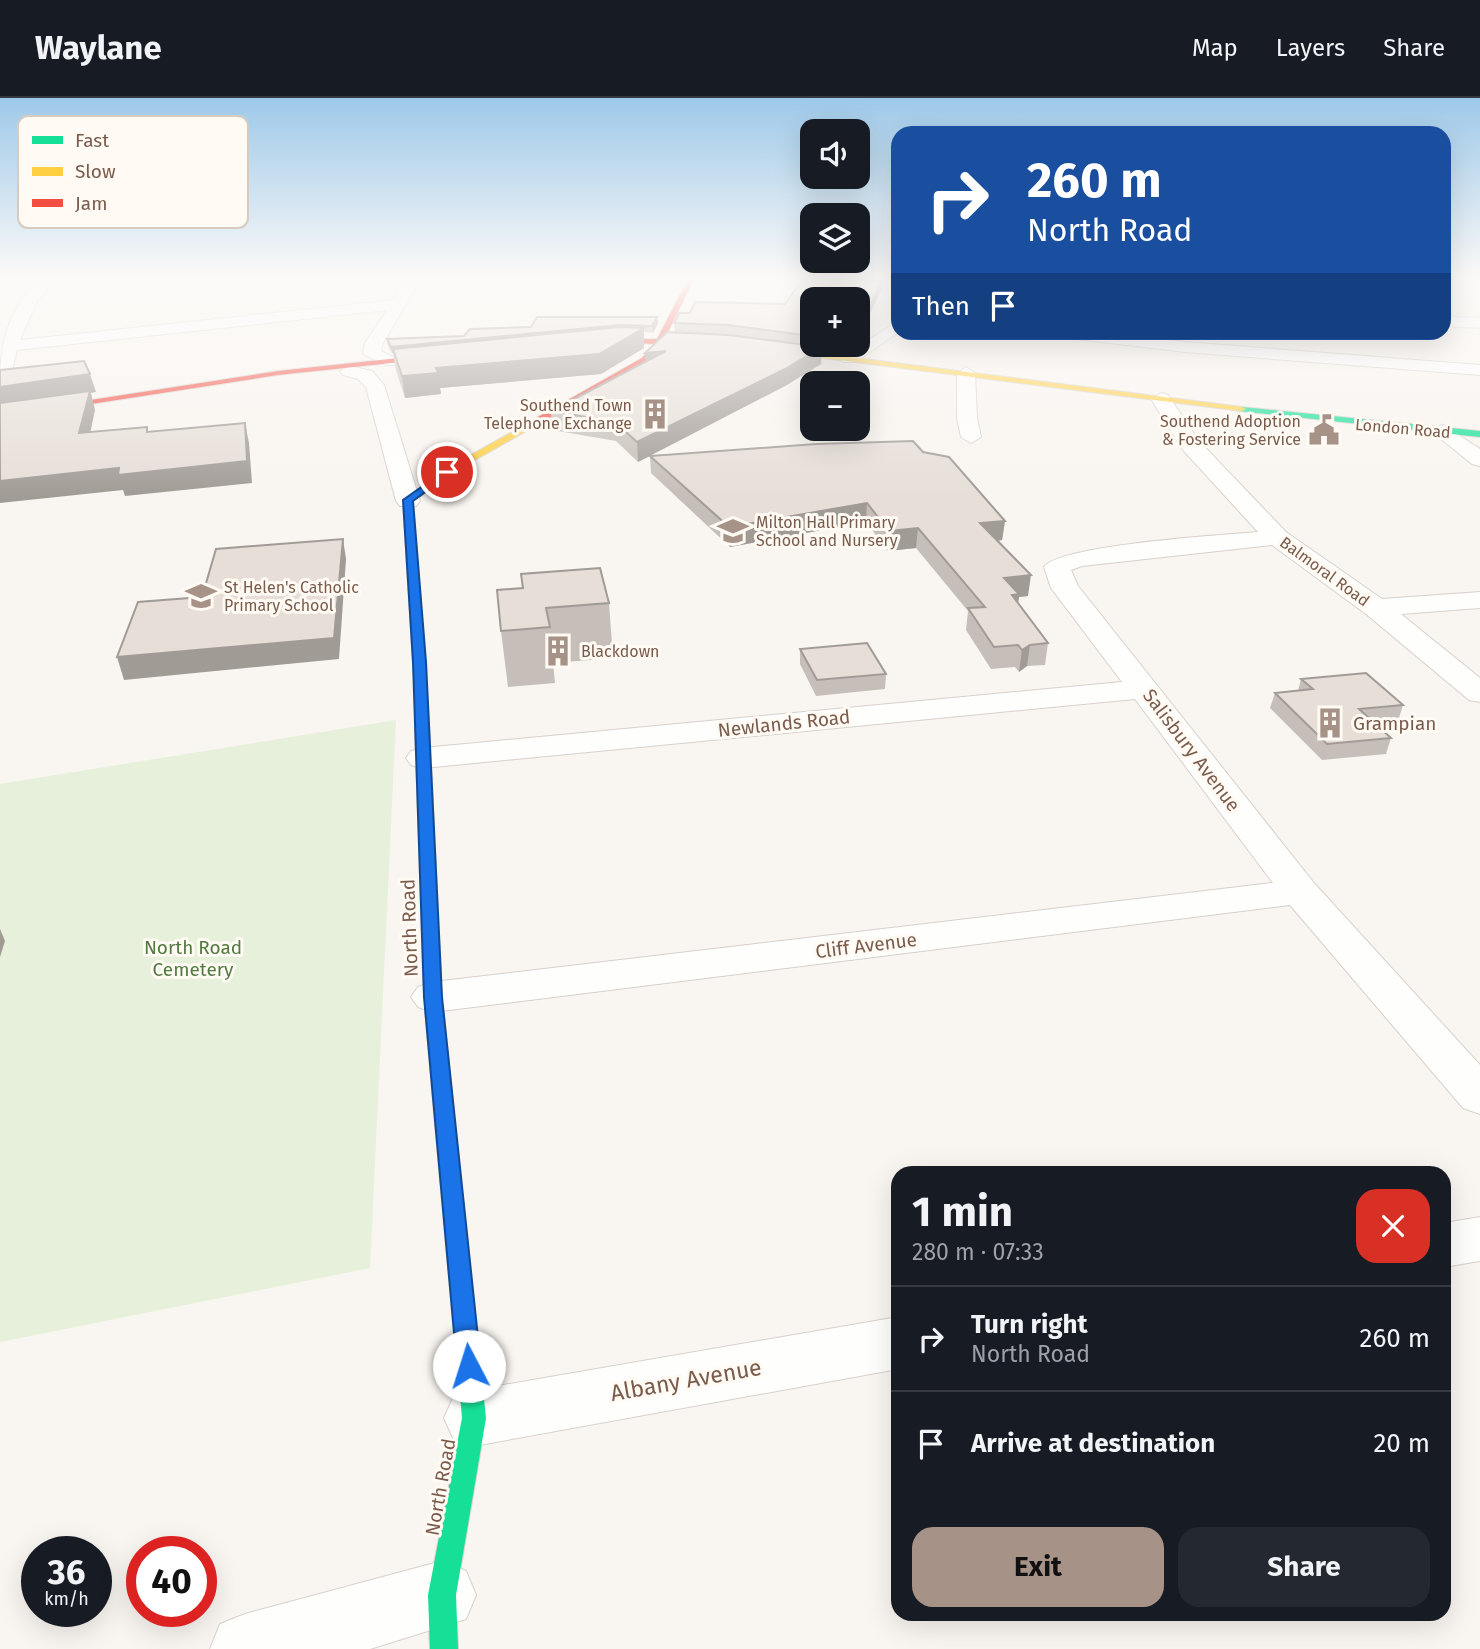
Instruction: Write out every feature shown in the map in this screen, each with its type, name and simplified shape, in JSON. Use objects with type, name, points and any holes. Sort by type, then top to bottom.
[{"type":"street","points":[[0,382],[7,351]]},
{"type":"street","points":[[372,351],[372,354],[392,361]]},
{"type":"street","points":[[349,372],[365,374],[375,385],[408,500],[447,472],[645,360],[654,351]]},
{"type":"street","name":"London Road","points":[[792,351],[1161,400],[1480,434]]},
{"type":"street","points":[[849,358],[859,351]]},
{"type":"street","points":[[1241,351],[1480,370]]},
{"type":"street","points":[[0,416],[213,386],[459,357],[278,373],[213,386]]},
{"type":"street","points":[[966,373],[971,437]]},
{"type":"street","name":"Balmoral Road","points":[[1161,400],[1191,445],[1278,537],[1376,608],[1480,693]]},
{"type":"street","points":[[1443,432],[1480,459]]},
{"type":"street","name":"North Road","points":[[408,500],[433,997],[474,1418],[443,1622]]},
{"type":"street","name":"Salisbury Avenue","points":[[1278,537],[1077,559],[1057,567],[1065,588],[1300,892],[1480,1096]]},
{"type":"street","points":[[1376,608],[1480,600]]},
{"type":"street","name":"Newlands Road","points":[[423,758],[1145,689]]},
{"type":"street","name":"Cliff Avenue","points":[[433,997],[1300,892]]},
{"type":"street","points":[[1451,1244],[1480,1239]]},
{"type":"street","name":"Albany Avenue","points":[[474,1418],[891,1344]]},
{"type":"street","points":[[245,1649],[443,1622]]},
{"type":"green space","name":"North Road Cemetery","points":[[396,720],[370,1268],[0,1342],[0,784]]},
{"type":"building","points":[[394,351],[604,351],[599,354],[436,368],[438,373],[402,376]]},
{"type":"building","points":[[665,351],[800,351],[800,357],[805,357],[637,442],[615,422],[551,411]]},
{"type":"building","points":[[84,361],[90,374],[0,387],[0,370]]},
{"type":"building","points":[[90,391],[79,433],[147,427],[147,432],[245,423],[247,461],[118,475],[119,468],[0,481],[0,403]]},
{"type":"building","points":[[913,441],[923,452],[949,457],[1005,521],[980,523],[1031,575],[1004,578],[1019,594],[1012,595],[1048,643],[1030,645],[1022,650],[1018,645],[994,647],[968,608],[985,607],[918,528],[889,531],[867,503],[729,527],[650,456],[816,444]]},
{"type":"building","points":[[343,539],[334,638],[117,657],[138,602],[202,597],[216,549]]},
{"type":"building","points":[[600,568],[609,603],[546,608],[550,627],[501,631],[497,590],[523,588],[521,574]]},
{"type":"building","points":[[867,643],[886,674],[817,680],[800,649]]},
{"type":"building","points":[[1366,673],[1403,705],[1359,709],[1391,738],[1327,744],[1275,693],[1313,689],[1301,679]]},
{"type":"traffic: fast","points":[[1242,409],[1480,434]]},
{"type":"traffic: fast","points":[[444,1649],[442,1595],[474,1418],[445,1125]]},
{"type":"traffic: slow","points":[[789,351],[1242,409]]},
{"type":"traffic: slow","points":[[422,724],[408,501],[447,472],[532,424]]},
{"type":"traffic: jam","points":[[532,424],[645,360],[654,351]]},
{"type":"traffic: jam","points":[[0,416],[278,373],[445,355]]},
{"type":"traffic: jam","points":[[422,724],[433,997],[445,1125]]},
{"type":"place","name":"Southend Town Telephone Exchange","points":[[655,414]]},
{"type":"place","name":"Southend Adoption & Fostering Service","points":[[1324,430]]},
{"type":"place","name":"Milton Hall Primary School and Nursery","points":[[733,531]]},
{"type":"place","name":"St Helen's Catholic Primary School","points":[[201,596]]},
{"type":"place","name":"Blackdown","points":[[558,651]]},
{"type":"place","name":"Grampian","points":[[1330,723]]},
{"type":"route","points":[[447,472],[408,500],[419,662],[433,997],[469,1366]]}]
